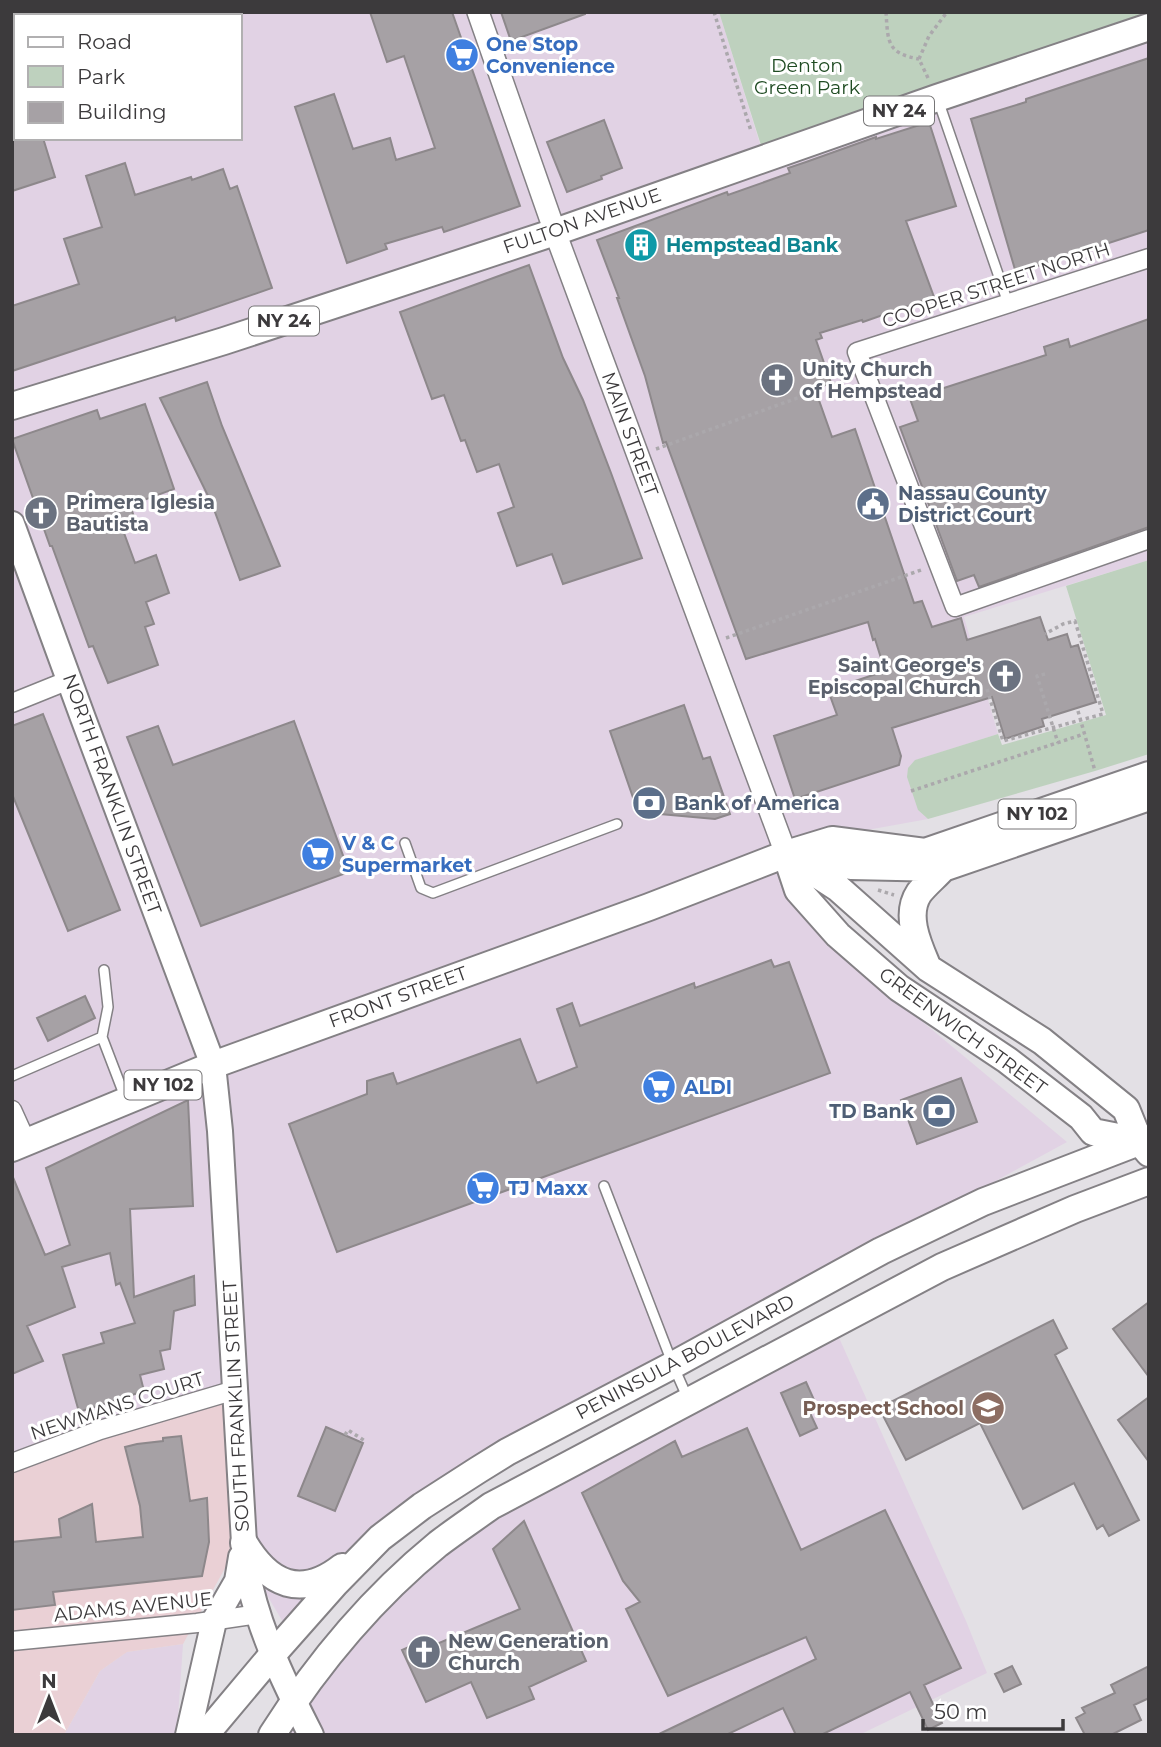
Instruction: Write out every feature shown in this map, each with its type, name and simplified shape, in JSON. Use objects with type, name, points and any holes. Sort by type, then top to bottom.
[{"type":"main road","name":"FULTON AVENUE","points":[[12,406],[224,341],[555,232],[1149,27]]},
{"type":"main road","name":"NORTH FRANKLIN STREET","points":[[12,524],[213,1065]]},
{"type":"main road","name":"FRONT STREET","points":[[19,1145],[213,1065],[786,855],[832,840],[925,852],[1149,775]]},
{"type":"main road","name":"NY 102","points":[[786,855],[851,866],[943,868],[1149,797]]},
{"type":"main road","name":"GREENWICH STREET","points":[[786,855],[838,888],[928,968],[1042,1041],[1126,1109],[1145,1144]]},
{"type":"main road","name":"GREENWICH STREET","points":[[786,855],[798,890],[838,935],[899,988],[1007,1060],[1081,1117],[1093,1132],[1145,1144]]},
{"type":"main road","points":[[928,968],[914,935],[913,909],[919,893],[943,868]]},
{"type":"main road","name":"SOUTH FRANKLIN STREET","points":[[213,1065],[220,1131],[244,1543],[250,1586],[273,1654],[311,1735]]},
{"type":"main road","name":"PENINSULA BOULEVARD","points":[[205,1735],[335,1584],[380,1538],[422,1507],[507,1452],[881,1251],[984,1202],[1145,1144]]},
{"type":"main road","name":"PENINSULA BOULEVARD","points":[[272,1735],[324,1661],[358,1621],[438,1545],[491,1506],[942,1266],[1075,1209],[1149,1181]]},
{"type":"main road","points":[[244,1543],[251,1555],[276,1578],[286,1583],[313,1584],[327,1579],[380,1538]]},
{"type":"main road","points":[[188,1735],[214,1621],[237,1581],[244,1543]]},
{"type":"street","name":"MAIN STREET","points":[[478,12],[555,232],[786,855]]},
{"type":"street","name":"COOPER STREET NORTH","points":[[866,374],[857,352],[1149,258]]},
{"type":"street","points":[[866,374],[955,607],[1149,539]]},
{"type":"street","points":[[12,703],[69,680]]},
{"type":"street","points":[[12,1110],[19,1145]]},
{"type":"street","name":"NEWMANS COURT","points":[[12,1463],[100,1430],[235,1390]]},
{"type":"street","name":"ADAMS AVENUE","points":[[12,1641],[214,1621],[258,1614]]},
{"type":"lane","points":[[937,98],[1008,303]]},
{"type":"lane","points":[[405,843],[421,888],[433,893],[617,824]]},
{"type":"lane","points":[[104,970],[108,1007],[102,1037],[126,1100]]},
{"type":"lane","points":[[12,1076],[102,1037]]},
{"type":"lane","points":[[604,1186],[689,1401]]},
{"type":"path","points":[[714,12],[751,131]]},
{"type":"path","points":[[886,12],[888,37],[895,51],[903,56],[919,59]]},
{"type":"path","points":[[937,98],[919,59],[929,36],[947,12]]},
{"type":"path","points":[[638,456],[866,374]]},
{"type":"path","points":[[708,644],[939,564]]},
{"type":"path","points":[[987,689],[1003,741],[1104,714],[1075,621],[1045,634]]},
{"type":"path","points":[[1029,679],[1045,674]]},
{"type":"path","points":[[1037,676],[1058,743]]},
{"type":"path","points":[[1078,711],[1096,771]]},
{"type":"path","points":[[911,791],[1084,734]]},
{"type":"path","points":[[878,890],[902,897]]},
{"type":"path","points":[[345,1435],[348,1430],[365,1441]]},
{"type":"shaded area","points":[[12,12],[719,12],[764,157],[1149,28],[1149,560],[964,617],[998,734],[916,760],[918,810],[928,819],[834,836],[771,865],[841,954],[1067,1142],[770,1304],[381,1531],[283,1622],[240,1541],[12,1470]]},
{"type":"shaded area","points":[[836,1331],[987,1673],[859,1735],[280,1735],[303,1698],[447,1544]]},
{"type":"shaded area","points":[[231,1395],[240,1541],[183,1644],[127,1652],[100,1671],[64,1735],[12,1735],[12,1470],[34,1460]]},
{"type":"shaded area","points":[[183,1644],[175,1735],[64,1735],[100,1671],[127,1652]]},
{"type":"green space","name":"Denton Green Park","points":[[719,12],[1149,12],[1149,28],[765,158]]},
{"type":"green space","points":[[1149,560],[1149,754],[928,819],[918,810],[907,777],[908,768],[915,760],[998,734],[1002,745],[1106,715],[1066,586]]},
{"type":"building","points":[[370,12],[452,12],[520,206],[444,232],[442,227],[385,244],[387,249],[347,263],[295,107],[334,94],[353,149],[390,138],[396,160],[435,148],[404,56],[387,62]]},
{"type":"building","points":[[501,12],[585,12],[585,14],[511,41]]},
{"type":"building","points":[[1149,58],[1149,230],[1016,273],[971,119]]},
{"type":"building","points":[[604,120],[622,168],[567,192],[547,142]]},
{"type":"building","points":[[929,122],[956,206],[906,221],[934,297],[863,322],[862,320],[820,333],[822,338],[816,340],[831,383],[815,389],[832,437],[855,429],[914,603],[922,601],[932,627],[961,618],[967,640],[1040,617],[1048,640],[1067,634],[1071,647],[1078,645],[1096,702],[1042,719],[1044,726],[1005,739],[992,697],[892,728],[901,756],[899,765],[795,799],[774,736],[837,715],[828,690],[885,671],[875,639],[873,640],[868,622],[746,659],[666,442],[663,443],[645,376],[597,240],[727,192],[728,195],[790,173],[788,168],[876,137]]},
{"type":"building","points":[[12,138],[44,140],[55,177],[12,191]]},
{"type":"building","points":[[125,163],[135,195],[223,169],[230,189],[237,186],[272,288],[176,321],[175,317],[12,371],[12,306],[79,284],[64,239],[102,227],[86,176]]},
{"type":"building","points":[[529,265],[642,558],[563,584],[552,554],[517,566],[498,513],[514,507],[499,464],[477,472],[465,440],[461,441],[444,395],[432,399],[400,312]]},
{"type":"building","points":[[1149,319],[1149,527],[979,587],[974,575],[957,581],[900,427],[918,421],[910,399],[1046,355],[1044,347],[1068,339],[1070,347]]},
{"type":"building","points":[[207,382],[222,426],[280,566],[240,580],[212,504],[160,398]]},
{"type":"building","points":[[145,404],[174,489],[130,505],[134,517],[120,522],[135,563],[156,555],[169,593],[146,602],[154,624],[145,627],[158,665],[108,683],[93,646],[89,647],[12,439],[97,410],[100,419]]},
{"type":"building","points":[[684,705],[703,759],[710,757],[730,814],[715,819],[638,812],[610,731]]},
{"type":"building","points":[[43,714],[120,910],[68,931],[12,794],[12,726]]},
{"type":"building","points":[[294,721],[349,872],[201,926],[127,737],[158,726],[173,765]]},
{"type":"building","points":[[771,960],[774,967],[789,962],[830,1073],[337,1252],[289,1124],[367,1094],[367,1081],[393,1073],[397,1084],[520,1039],[537,1083],[577,1067],[557,1009],[572,1003],[580,1026],[694,983],[695,988]]},
{"type":"building","points":[[85,996],[95,1018],[48,1041],[37,1018]]},
{"type":"building","name":"TD Bank","points":[[961,1078],[977,1122],[917,1144],[901,1100]]},
{"type":"building","points":[[188,1100],[193,1206],[130,1209],[134,1297],[194,1276],[195,1305],[174,1311],[170,1349],[160,1351],[164,1369],[140,1375],[144,1391],[79,1412],[63,1355],[104,1343],[101,1333],[135,1323],[120,1283],[116,1285],[110,1253],[62,1267],[75,1307],[27,1326],[43,1361],[12,1374],[12,1175],[45,1255],[70,1245],[46,1168]]},
{"type":"building","points":[[1149,1302],[1149,1377],[1113,1329]]},
{"type":"building","points":[[1053,1320],[1067,1348],[1055,1355],[1139,1520],[1109,1536],[1103,1525],[1097,1529],[1074,1483],[1023,1509],[980,1423],[906,1460],[879,1408]]},
{"type":"building","points":[[806,1382],[815,1402],[811,1403],[815,1411],[810,1413],[817,1428],[800,1436],[781,1393]]},
{"type":"building","points":[[1149,1397],[1149,1462],[1118,1420]]},
{"type":"building","points":[[326,1427],[363,1443],[335,1511],[298,1496]]},
{"type":"building","points":[[747,1428],[801,1550],[885,1510],[961,1668],[924,1685],[942,1723],[928,1730],[910,1692],[821,1735],[796,1735],[783,1708],[726,1735],[657,1735],[816,1659],[806,1637],[668,1696],[626,1609],[640,1602],[623,1581],[582,1493],[675,1441],[682,1457]]},
{"type":"building","points":[[181,1436],[190,1501],[207,1498],[209,1542],[202,1576],[53,1592],[55,1605],[12,1610],[12,1542],[61,1537],[59,1519],[92,1504],[96,1542],[143,1537],[140,1506],[125,1447]]},
{"type":"building","points":[[524,1521],[586,1661],[529,1687],[534,1699],[487,1718],[471,1682],[426,1702],[402,1650],[429,1638],[432,1646],[520,1609],[493,1549]]},
{"type":"building","points":[[1012,1666],[1021,1684],[1004,1692],[995,1674]]},
{"type":"building","points":[[1149,1666],[1149,1698],[1134,1705],[1141,1720],[1111,1735],[1085,1735],[1076,1718],[1085,1713],[1082,1708],[1115,1693],[1111,1685]]},
{"type":"place","name":"One Stop Convenience","points":[[462,55]]},
{"type":"place","name":"Hempstead Bank","points":[[641,245]]},
{"type":"place","name":"Unity Church of Hempstead","points":[[777,380]]},
{"type":"place","name":"Nassau County District Court","points":[[873,504]]},
{"type":"place","name":"Primera Iglesia Bautista","points":[[41,513]]},
{"type":"place","name":"Saint George's Episcopal Church","points":[[1005,676]]},
{"type":"place","name":"Bank of America","points":[[649,803]]},
{"type":"place","name":"V & C Supermarket","points":[[318,854]]},
{"type":"place","name":"ALDI","points":[[659,1087]]},
{"type":"place","name":"TD Bank","points":[[939,1111]]},
{"type":"place","name":"TJ Maxx","points":[[483,1188]]},
{"type":"place","name":"Prospect School","points":[[988,1408]]},
{"type":"place","name":"New Generation Church","points":[[424,1652]]}]
